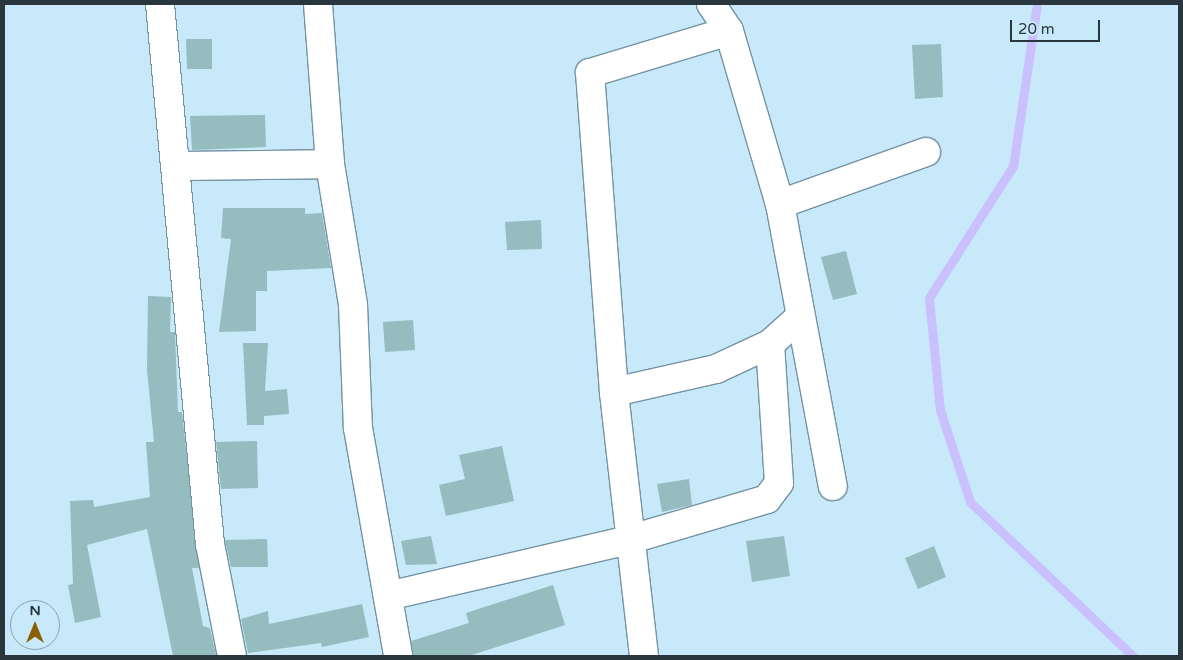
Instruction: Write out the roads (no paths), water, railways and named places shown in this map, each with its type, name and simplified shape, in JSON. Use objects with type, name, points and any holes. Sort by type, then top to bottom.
[{"type":"street","points":[[160,4],[210,544],[232,656]]},
{"type":"street","points":[[318,4],[330,164],[353,305],[358,428],[398,656]]},
{"type":"street","points":[[711,4],[729,31],[780,204],[799,318],[833,486]]},
{"type":"street","points":[[644,656],[628,540],[614,392],[590,73],[729,31]]},
{"type":"street","points":[[780,204],[926,152]]},
{"type":"street","points":[[176,166],[330,164]]},
{"type":"street","points":[[614,392],[716,369],[770,344],[799,318]]},
{"type":"street","points":[[388,596],[628,540],[767,499],[779,483],[770,344]]},
{"type":"waterway","points":[[1037,4],[1013,166],[929,298],[940,410],[970,502],[1133,656]]}]
